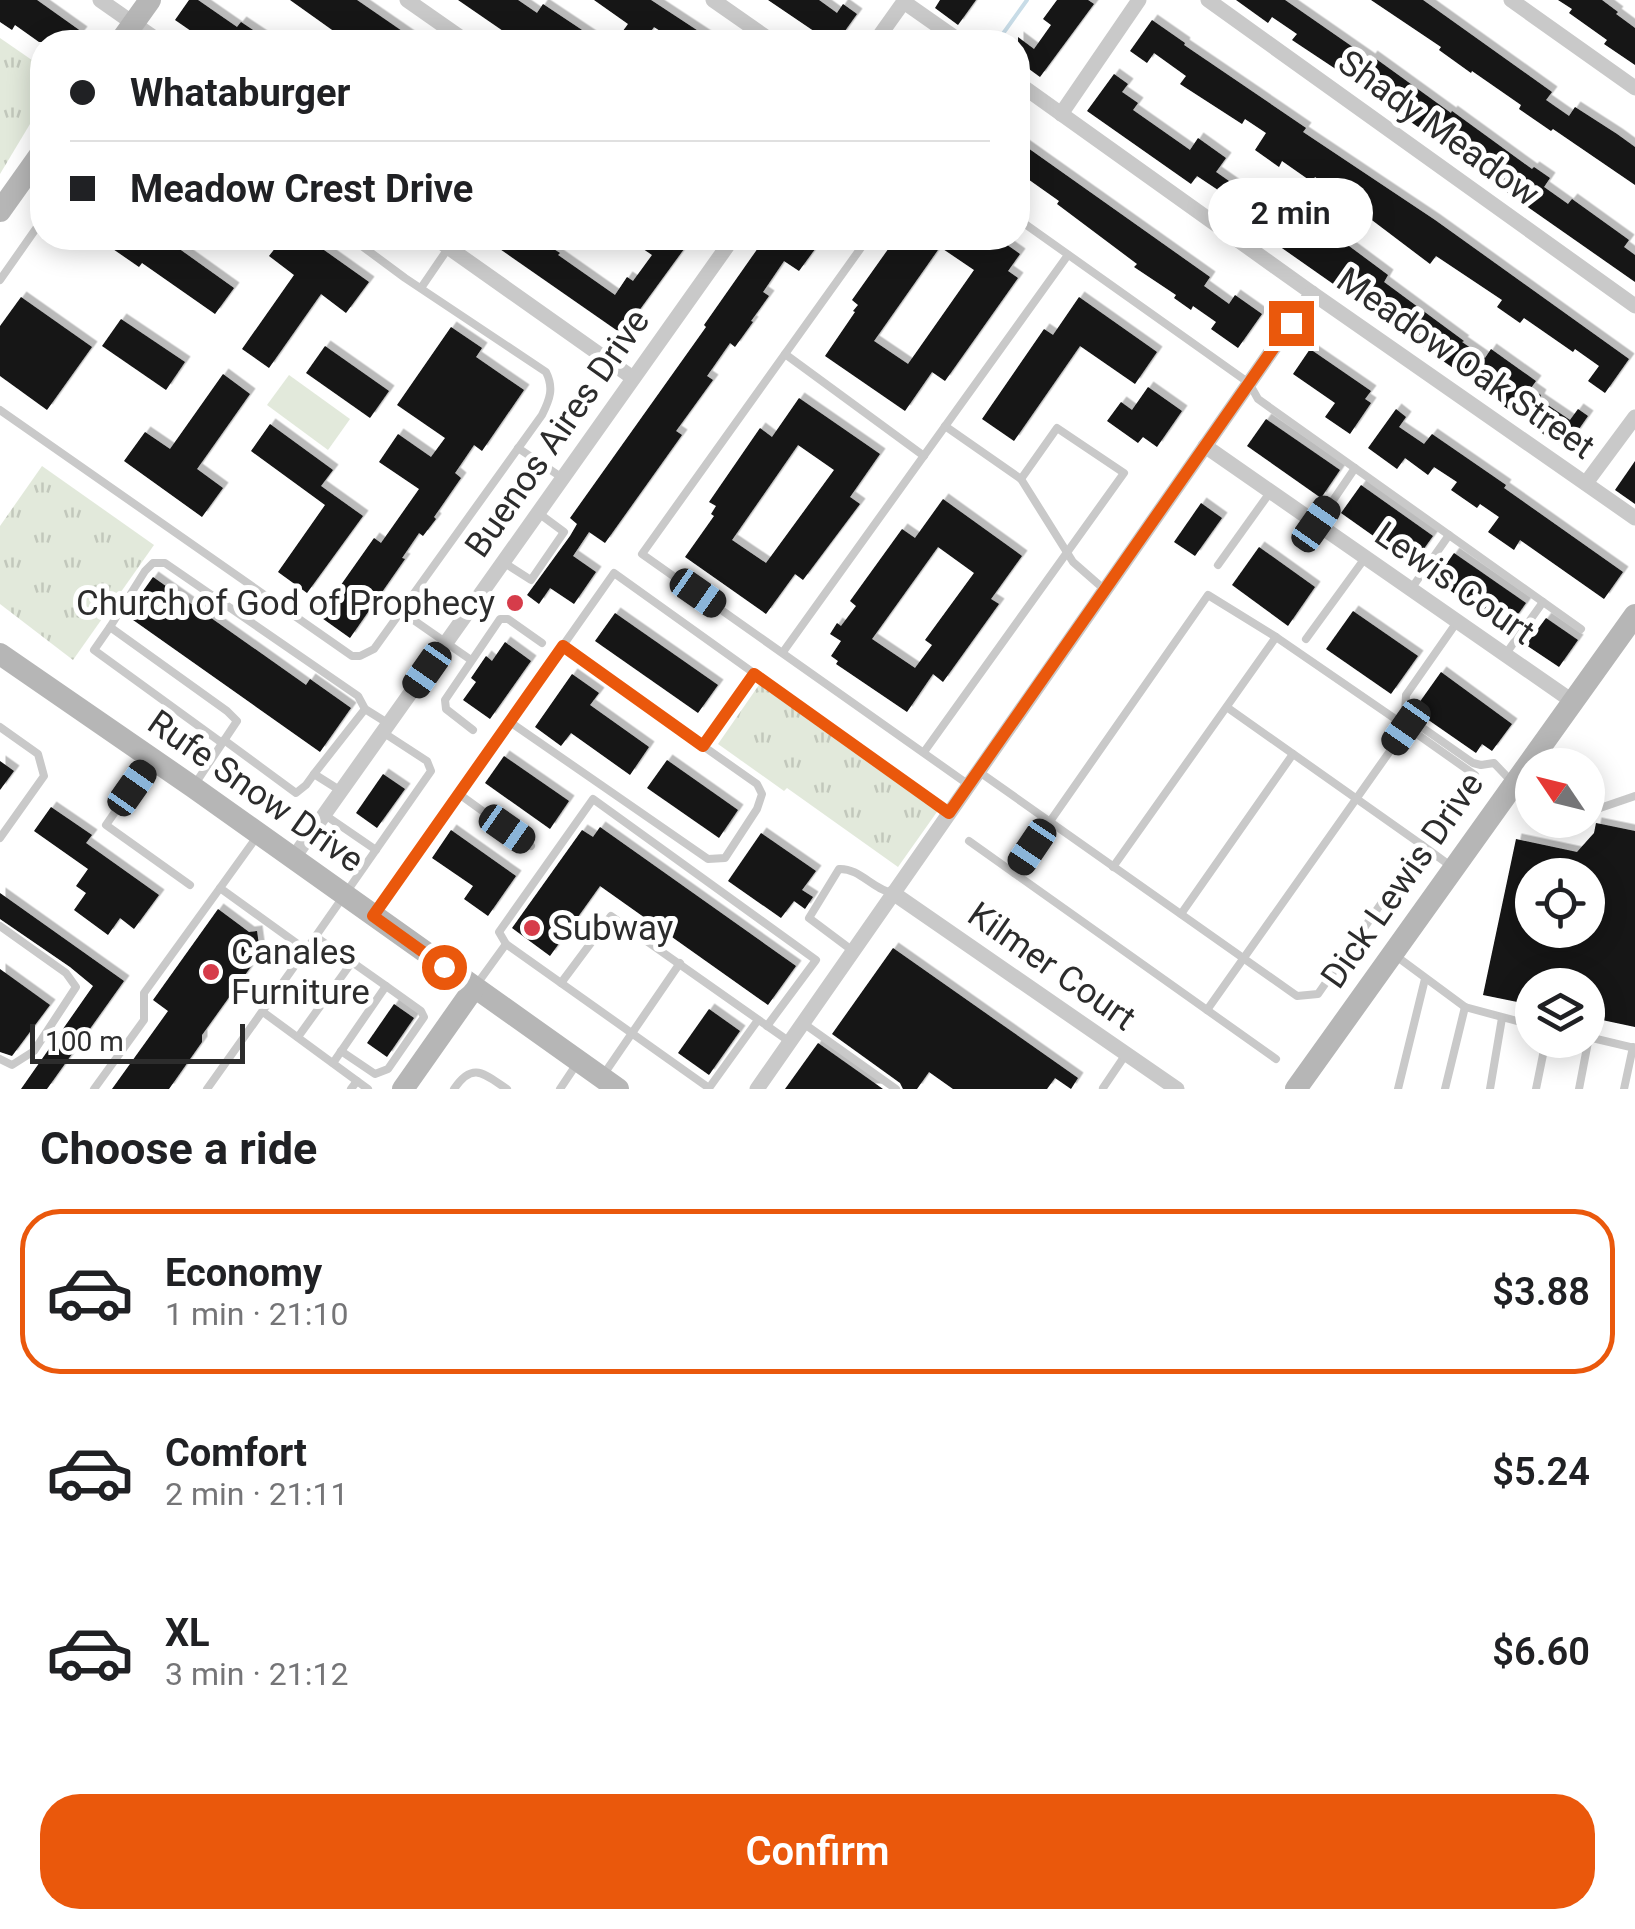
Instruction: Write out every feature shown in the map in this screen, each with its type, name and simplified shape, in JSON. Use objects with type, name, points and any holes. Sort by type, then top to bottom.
[{"type":"street","points":[[100,0],[124,30]]},
{"type":"street","points":[[128,30],[150,0]]},
{"type":"street","points":[[408,0],[450,30]]},
{"type":"street","points":[[713,0],[756,30]]},
{"type":"street","points":[[1061,114],[1140,0]]},
{"type":"street","name":"Shady Meadow","points":[[1208,0],[1635,306]]},
{"type":"street","points":[[1511,0],[1635,88]]},
{"type":"street","points":[[884,30],[905,1],[945,30]]},
{"type":"street","name":"Meadow Oak Street","points":[[1030,92],[1635,518]]},
{"type":"street","points":[[0,212],[30,170]]},
{"type":"street","points":[[453,250],[633,378]]},
{"type":"street","name":"Buenos Aires Drive","points":[[292,860],[724,250]]},
{"type":"street","points":[[757,1089],[1312,293]]},
{"type":"street","points":[[1586,483],[1635,417]]},
{"type":"street","name":"Lewis Court","points":[[1205,446],[1572,702]]},
{"type":"street","name":"Dick Lewis Drive","points":[[1546,748],[1572,702],[1635,615]]},
{"type":"street","name":"Rufe Snow Drive","points":[[0,654],[610,1083]]},
{"type":"street","name":"Dick Lewis Drive","points":[[1302,1087],[1454,868],[1515,798]]},
{"type":"street","name":"Kilmer Court","points":[[894,892],[1176,1089]]},
{"type":"street","points":[[403,1089],[474,988]]},
{"type":"lane","points":[[1030,227],[1249,383],[1258,398],[1581,628]]},
{"type":"lane","points":[[0,280],[30,237]]},
{"type":"lane","points":[[0,410],[352,656],[360,656],[374,649],[402,612],[542,415],[551,396],[546,372],[368,250]]},
{"type":"lane","points":[[420,288],[438,250]]},
{"type":"lane","points":[[859,250],[642,554],[924,752],[1050,821],[1296,996],[1318,994],[1422,845]]},
{"type":"lane","points":[[783,652],[1068,254]]},
{"type":"lane","points":[[785,354],[924,456]]},
{"type":"lane","points":[[945,426],[1021,479],[1074,562],[1105,590]]},
{"type":"lane","points":[[924,752],[1124,473],[1057,428],[1021,479]]},
{"type":"lane","points":[[518,448],[561,478]]},
{"type":"lane","points":[[1316,524],[1355,468]]},
{"type":"lane","points":[[1218,565],[1271,492]]},
{"type":"lane","points":[[503,562],[531,580],[564,532],[537,512]]},
{"type":"lane","points":[[1410,590],[1449,535]]},
{"type":"lane","points":[[1306,640],[1365,558]]},
{"type":"lane","points":[[208,1089],[431,772],[427,762],[365,709],[358,696],[165,563],[153,563],[145,572],[94,650],[296,794],[365,709]]},
{"type":"lane","points":[[373,916],[614,574],[949,813]]},
{"type":"lane","points":[[1014,873],[1208,594],[1475,775]]},
{"type":"lane","points":[[1505,655],[1543,602]]},
{"type":"lane","points":[[402,612],[471,660]]},
{"type":"lane","points":[[473,730],[446,710],[445,700],[500,619],[508,619],[542,643]]},
{"type":"lane","points":[[1458,622],[1406,695],[1405,712],[1473,763],[1494,763],[1515,782]]},
{"type":"lane","points":[[110,627],[228,710],[237,721],[192,787]]},
{"type":"lane","points":[[1114,867],[1276,637]]},
{"type":"lane","points":[[510,722],[708,859],[725,858],[757,809],[762,794],[757,784],[563,646]]},
{"type":"lane","points":[[703,746],[754,674]]},
{"type":"lane","points":[[1228,708],[1454,868]]},
{"type":"lane","points":[[0,726],[38,754],[44,776],[0,838]]},
{"type":"lane","points":[[1207,1010],[1406,727]]},
{"type":"lane","points":[[1181,914],[1293,754]]},
{"type":"lane","points":[[152,759],[106,825],[190,885]]},
{"type":"lane","points":[[314,774],[341,791]]},
{"type":"lane","points":[[459,794],[531,846]]},
{"type":"lane","points":[[1605,806],[1635,796]]},
{"type":"lane","points":[[758,1020],[709,1088],[506,944],[499,932],[594,799],[816,960],[767,1026]]},
{"type":"lane","points":[[324,814],[376,850]]},
{"type":"lane","points":[[94,1089],[144,1020],[144,993],[258,834]]},
{"type":"lane","points":[[968,841],[1276,1059]]},
{"type":"lane","points":[[853,950],[810,918],[839,869],[849,868],[885,892],[894,892]]},
{"type":"lane","points":[[220,888],[306,950]]},
{"type":"lane","points":[[561,984],[611,916],[790,1042]]},
{"type":"lane","points":[[0,926],[66,973],[76,988],[34,1051],[12,1065],[0,1059]]},
{"type":"lane","points":[[316,937],[421,1011],[424,1018],[388,1070],[375,1074],[341,1051]]},
{"type":"lane","points":[[474,988],[506,944]]},
{"type":"lane","points":[[1392,953],[1465,1008],[1515,1021]]},
{"type":"lane","points":[[298,1037],[352,962]]},
{"type":"lane","points":[[610,1083],[631,1034],[680,963]]},
{"type":"lane","points":[[1398,1089],[1425,978]]},
{"type":"lane","points":[[333,1063],[386,986]]},
{"type":"lane","points":[[1445,1089],[1465,1008]]},
{"type":"lane","points":[[262,1012],[333,1063],[354,1085],[368,1089]]},
{"type":"lane","points":[[1490,1089],[1502,1018]]},
{"type":"lane","points":[[803,1023],[896,1089]]},
{"type":"lane","points":[[1605,1041],[1634,1047],[1624,1089]]},
{"type":"lane","points":[[1102,1089],[1126,1054]]},
{"type":"lane","points":[[1536,1089],[1542,1058]]},
{"type":"lane","points":[[1579,1089],[1584,1058]]},
{"type":"lane","points":[[560,1089],[579,1061]]},
{"type":"lane","points":[[454,1089],[461,1079],[480,1071],[507,1089]]},
{"type":"green space","points":[[0,38],[30,59],[30,124],[0,174]]},
{"type":"green space","points":[[289,375],[350,419],[328,450],[267,405]]},
{"type":"green space","points":[[42,466],[154,545],[73,660],[0,604],[0,526]]},
{"type":"green space","points":[[761,682],[939,809],[898,867],[718,744]]},
{"type":"building","points":[[0,0],[37,0],[79,30],[30,30],[30,36],[15,25],[12,30],[0,22]]},
{"type":"building","points":[[189,0],[198,0],[237,27],[241,22],[253,30],[190,30],[175,20]]},
{"type":"building","points":[[290,0],[357,0],[401,30],[332,30]]},
{"type":"building","points":[[458,0],[518,0],[537,13],[543,4],[582,30],[502,30]]},
{"type":"building","points":[[594,0],[651,0],[697,30],[624,30],[628,24]]},
{"type":"building","points":[[768,0],[819,0],[837,13],[843,4],[857,14],[846,30],[812,30]]},
{"type":"building","points":[[940,0],[976,0],[958,25],[935,8]]},
{"type":"building","points":[[1057,0],[1088,0],[1094,4],[1040,77],[1030,70],[1030,46],[1034,49],[1051,25],[1043,19]]},
{"type":"building","points":[[1236,0],[1285,0],[1550,178],[1544,187],[1568,204],[1572,199],[1629,240],[1624,247],[1635,255],[1635,282],[1432,140],[1396,109],[1292,40],[1297,34],[1272,17],[1268,23]]},
{"type":"building","points":[[1371,0],[1423,0],[1552,92],[1546,100],[1569,116],[1575,107],[1617,134],[1635,147],[1635,185],[1519,109],[1521,105]]},
{"type":"building","points":[[1558,0],[1602,0],[1618,12],[1635,28],[1635,65],[1604,44],[1607,40],[1569,13],[1572,9]]},
{"type":"building","points":[[1152,20],[1306,128],[1303,132],[1435,220],[1629,359],[1605,393],[1588,381],[1599,366],[1524,318],[1520,323],[1497,307],[1502,300],[1436,256],[1430,264],[1315,177],[1312,182],[1282,161],[1279,167],[1255,150],[1266,133],[1245,119],[1242,124],[1180,84],[1186,76],[1154,53],[1147,63],[1130,51]]},
{"type":"building","points":[[1114,74],[1128,84],[1122,92],[1138,103],[1133,110],[1190,150],[1198,138],[1226,158],[1216,172],[1311,232],[1318,223],[1388,275],[1384,282],[1462,342],[1485,358],[1491,349],[1536,381],[1531,388],[1541,395],[1539,399],[1570,420],[1578,409],[1588,416],[1565,449],[1536,429],[1542,422],[1514,402],[1508,409],[1212,199],[1218,190],[1197,176],[1191,184],[1087,111]]},
{"type":"building","points":[[1030,150],[1210,277],[1204,286],[1229,304],[1235,295],[1262,314],[1238,348],[1211,329],[1216,322],[1174,298],[1176,295],[1134,267],[1137,264],[1057,204],[1059,201],[1030,180]]},
{"type":"building","points":[[114,250],[181,250],[234,288],[215,314],[142,263],[139,267]]},
{"type":"building","points":[[274,250],[324,250],[369,282],[346,313],[321,294],[269,368],[242,349],[294,275],[269,256]]},
{"type":"building","points":[[501,250],[555,250],[615,295],[627,277],[633,281],[652,255],[645,250],[683,250],[622,334]]},
{"type":"building","points":[[757,250],[814,250],[799,271],[784,261],[763,292],[769,296],[753,322],[735,347],[730,343],[707,376],[713,380],[676,431],[682,435],[605,543],[589,532],[573,556],[596,572],[574,604],[550,588],[539,604],[527,595],[577,524],[570,518]]},
{"type":"building","points":[[887,250],[938,250],[874,341],[908,364],[974,270],[944,250],[1014,250],[1020,254],[1008,271],[1018,278],[945,381],[932,372],[905,411],[825,356],[858,305],[852,300]]},
{"type":"building","points":[[21,297],[92,347],[47,410],[0,376],[0,326]]},
{"type":"building","points":[[1079,297],[1157,352],[1135,384],[1080,346],[1014,441],[982,419],[1044,329],[1053,335]]},
{"type":"building","points":[[121,319],[185,362],[166,390],[102,346]]},
{"type":"building","points":[[451,327],[482,348],[476,357],[524,390],[482,451],[474,445],[455,473],[461,478],[436,519],[423,536],[419,533],[350,638],[319,616],[374,538],[381,543],[419,489],[379,462],[398,434],[431,457],[445,438],[397,405]]},
{"type":"building","points":[[325,346],[389,391],[370,418],[306,373]]},
{"type":"building","points":[[1310,349],[1371,391],[1365,399],[1371,403],[1350,434],[1325,417],[1335,403],[1293,374]]},
{"type":"building","points":[[223,374],[250,394],[197,469],[223,488],[202,517],[124,461],[145,432],[170,449]]},
{"type":"building","points":[[1148,387],[1182,411],[1157,447],[1143,437],[1138,443],[1107,421],[1121,402],[1132,410]]},
{"type":"building","points":[[799,398],[880,454],[850,497],[860,504],[803,580],[795,574],[766,614],[685,557],[714,516],[711,514],[716,506],[709,502],[760,428],[772,437]],"holes":[[[798,445],[834,470],[766,563],[732,540]]]},
{"type":"building","points":[[1396,409],[1406,417],[1399,427],[1424,444],[1432,434],[1623,572],[1604,599],[1520,540],[1514,550],[1488,532],[1499,517],[1451,490],[1457,482],[1434,467],[1428,475],[1405,458],[1397,469],[1368,448]]},
{"type":"building","points":[[1266,419],[1340,470],[1321,498],[1247,446]]},
{"type":"building","points":[[270,424],[333,470],[321,486],[363,516],[307,593],[278,572],[325,505],[251,451]]},
{"type":"building","points":[[1635,461],[1635,504],[1615,490]]},
{"type":"building","points":[[1361,485],[1433,536],[1413,564],[1341,513]]},
{"type":"building","points":[[943,499],[1022,556],[991,599],[999,604],[943,682],[933,674],[907,712],[836,664],[838,661],[831,656],[841,641],[830,634],[856,606],[850,601],[902,529],[915,538]],"holes":[[[938,547],[974,573],[925,640],[932,645],[915,668],[872,639]]]},
{"type":"building","points":[[1201,503],[1222,518],[1195,556],[1174,542]]},
{"type":"building","points":[[1259,547],[1315,587],[1288,626],[1232,585]]},
{"type":"building","points":[[1454,553],[1526,603],[1507,630],[1435,580]]},
{"type":"building","points":[[153,577],[306,685],[310,679],[351,708],[320,752],[126,615]]},
{"type":"building","points":[[1353,611],[1418,656],[1391,694],[1326,649]]},
{"type":"building","points":[[615,613],[718,685],[698,713],[595,641]]},
{"type":"building","points":[[1546,618],[1578,640],[1559,667],[1526,645]]},
{"type":"building","points":[[505,642],[531,661],[490,719],[463,700],[476,682],[471,678],[486,656],[492,661]]},
{"type":"building","points":[[1441,672],[1512,724],[1492,751],[1482,744],[1476,753],[1414,710]]},
{"type":"building","points":[[572,674],[599,693],[590,705],[649,747],[630,775],[571,733],[561,746],[535,727]]},
{"type":"building","points":[[504,756],[569,801],[550,829],[485,783]]},
{"type":"building","points":[[667,760],[738,810],[719,838],[647,788]]},
{"type":"building","points":[[0,761],[14,771],[0,790]]},
{"type":"building","points":[[383,774],[405,789],[377,828],[356,813]]},
{"type":"building","points":[[51,807],[92,835],[86,843],[159,895],[134,929],[120,918],[108,935],[74,910],[86,893],[76,886],[88,869],[34,831]]},
{"type":"building","points":[[1605,825],[1635,831],[1635,1027],[1605,1021],[1605,968],[1515,968],[1515,1002],[1483,995],[1516,839],[1577,852],[1590,838],[1605,838]]},
{"type":"building","points":[[600,827],[796,966],[768,1005],[600,886],[550,956],[512,928],[582,830],[593,837]]},
{"type":"building","points":[[451,830],[516,876],[488,916],[464,899],[473,886],[432,858]]},
{"type":"building","points":[[761,833],[816,871],[802,890],[813,897],[805,909],[794,901],[781,918],[728,881]]},
{"type":"building","points":[[0,893],[124,981],[47,1089],[21,1089],[93,986],[0,919]]},
{"type":"building","points":[[218,909],[249,932],[257,931],[261,960],[255,961],[202,1035],[202,1042],[169,1089],[112,1089],[168,1011],[153,1000]]},
{"type":"building","points":[[893,948],[1078,1078],[1071,1089],[1055,1078],[1047,1089],[953,1089],[929,1072],[917,1089],[903,1089],[832,1034]]},
{"type":"building","points":[[0,969],[50,1005],[12,1056],[0,1052]]},
{"type":"building","points":[[394,1004],[414,1018],[387,1057],[367,1043]]},
{"type":"building","points":[[709,1009],[740,1031],[709,1075],[678,1053]]},
{"type":"building","points":[[818,1043],[883,1089],[785,1089]]},
{"type":"waterway","points":[[1006,30],[1027,0]]},
{"type":"place","name":"Church of God of Prophecy","points":[[515,603]]},
{"type":"place","name":"Subway","points":[[532,928]]},
{"type":"place","name":"Canales Furniture","points":[[211,972]]},
{"type":"route","points":[[444,967],[373,916],[563,646],[703,746],[754,674],[949,813],[1291,323]]}]
